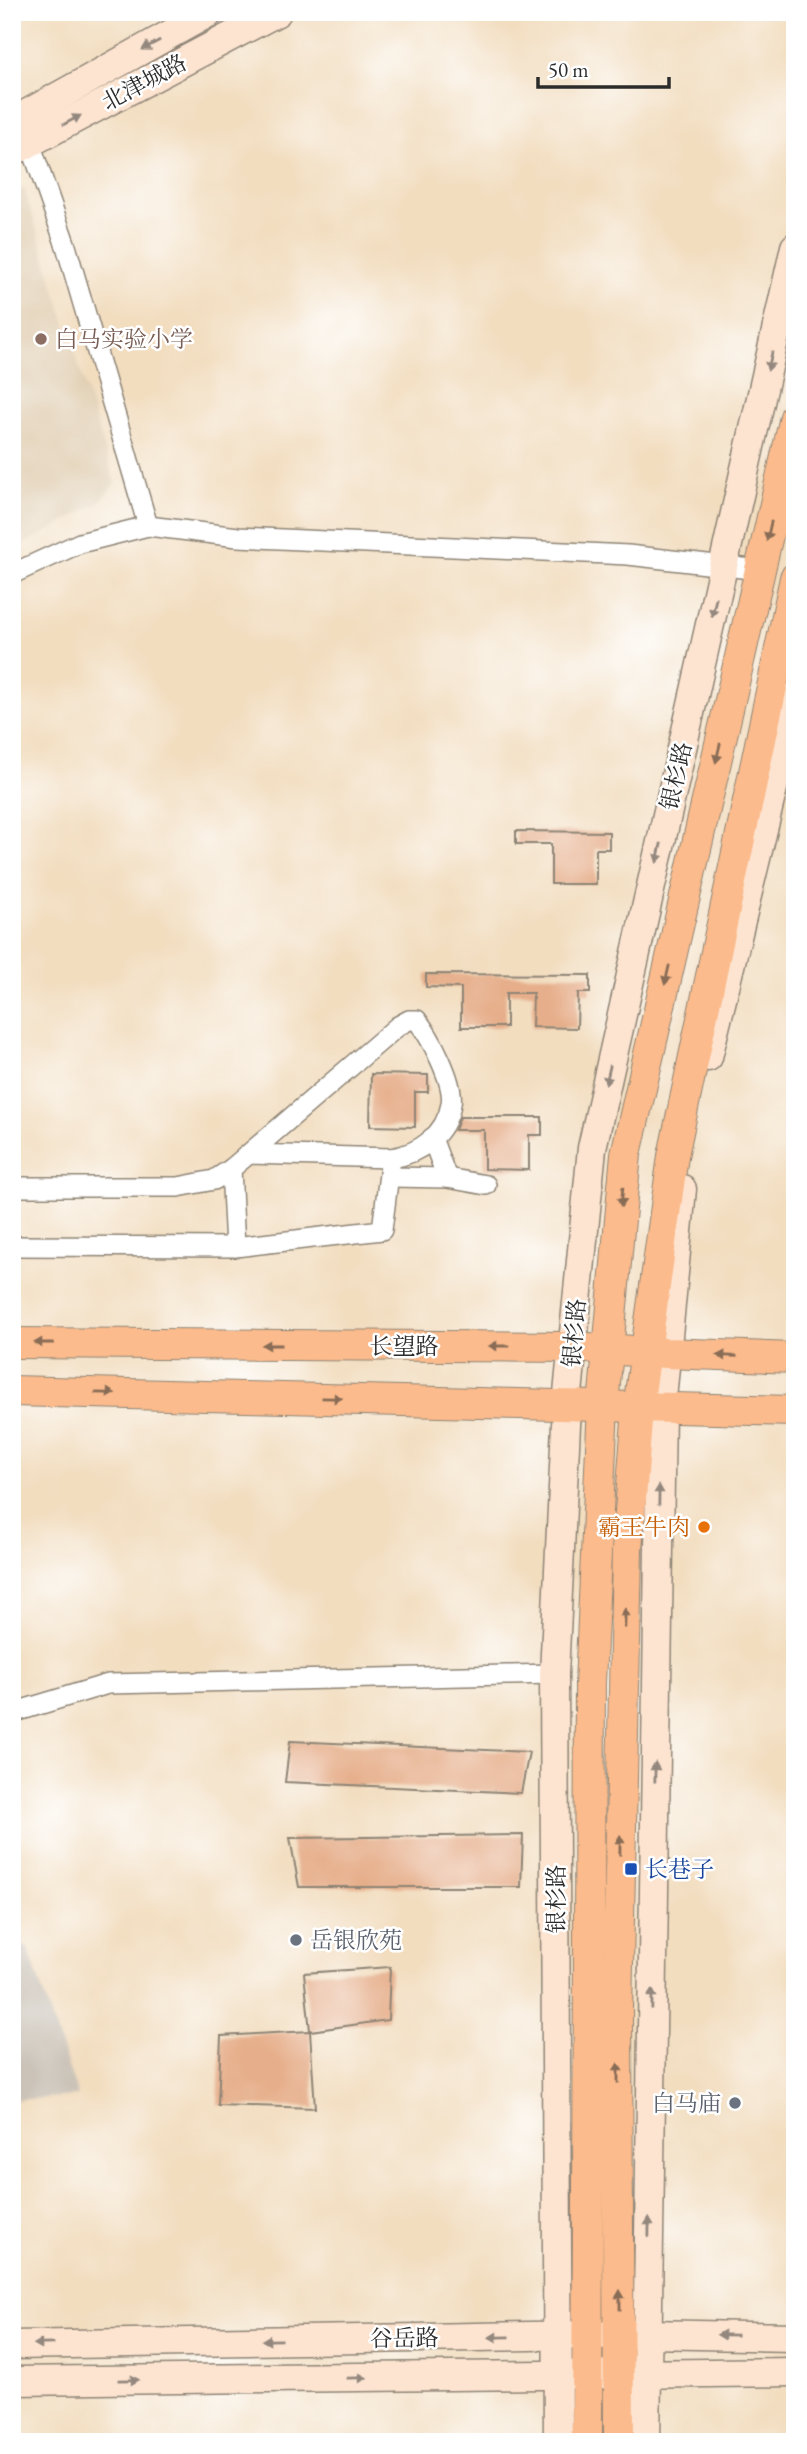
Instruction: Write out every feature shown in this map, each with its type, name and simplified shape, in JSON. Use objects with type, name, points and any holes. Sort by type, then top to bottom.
[{"type":"main road","name":"银杉路","points":[[587,2442],[590,1684],[603,1405],[626,1154],[795,417]]},
{"type":"main road","points":[[619,2442],[632,2374],[633,2334],[617,2011],[627,1549],[649,1408],[673,1156],[795,578]]},
{"type":"main road","name":"长望路","points":[[12,1343],[572,1347],[795,1358]]},
{"type":"main road","points":[[12,1391],[795,1412]]},
{"type":"street","name":"北津城路","points":[[18,139],[211,12]]},
{"type":"street","name":"北津城路","points":[[18,139],[277,12]]},
{"type":"street","points":[[18,139],[66,246],[148,526]]},
{"type":"street","name":"银杉路","points":[[558,2442],[554,1674],[567,1404],[592,1148],[795,247]]},
{"type":"street","points":[[12,573],[80,542],[148,526],[238,537],[628,555],[760,570]]},
{"type":"street","points":[[655,1353],[685,1163],[795,697]]},
{"type":"street","points":[[12,1188],[178,1187],[214,1180],[249,1154],[398,1026],[409,1020],[417,1020],[426,1031],[446,1074],[451,1093],[452,1103],[432,1139],[391,1168],[382,1230],[235,1247],[12,1245]]},
{"type":"street","points":[[432,1139],[447,1178]]},
{"type":"street","points":[[249,1154],[391,1168],[486,1185]]},
{"type":"street","points":[[231,1169],[235,1247]]},
{"type":"street","points":[[12,1713],[108,1685],[554,1674]]},
{"type":"street","name":"谷岳路","points":[[12,2344],[633,2334],[795,2337]]},
{"type":"street","points":[[12,2381],[795,2372]]},
{"type":"street","points":[[632,2374],[646,2442]]},
{"type":"shaded area","name":"白马实验小学","points":[[24,188],[115,483],[99,503],[12,551],[12,194]]},
{"type":"shaded area","points":[[12,1935],[28,1949],[78,2096],[12,2100]]},
{"type":"building","points":[[516,831],[609,832],[609,849],[596,849],[596,884],[551,884],[551,844],[516,844]]},
{"type":"building","points":[[426,974],[590,975],[590,993],[578,993],[577,1028],[532,1027],[533,993],[506,993],[506,1027],[461,1027],[461,988],[426,987]]},
{"type":"building","points":[[371,1074],[428,1075],[428,1092],[415,1092],[415,1127],[370,1126]]},
{"type":"building","points":[[460,1117],[542,1117],[542,1135],[529,1135],[529,1170],[484,1169],[484,1130],[455,1130]]},
{"type":"building","points":[[290,1741],[529,1752],[521,1793],[285,1782]]},
{"type":"building","points":[[523,1835],[521,1887],[299,1887],[290,1838]]},
{"type":"building","points":[[390,1967],[388,2020],[310,2031],[304,1973]]},
{"type":"building","points":[[310,2031],[315,2108],[218,2105],[221,2036]]},
{"type":"place","name":"白马实验小学","points":[[41,339]]},
{"type":"place","name":"霸王牛肉","points":[[704,1527]]},
{"type":"place","name":"长巷子","points":[[631,1869]]},
{"type":"place","name":"岳银欣苑","points":[[296,1940]]},
{"type":"place","name":"白马庙","points":[[735,2103]]}]
